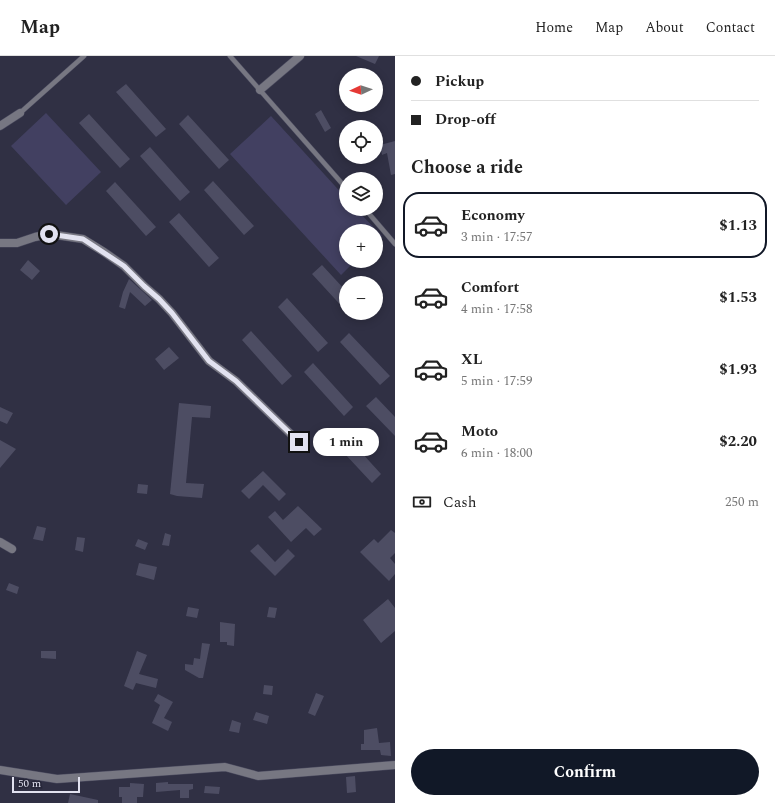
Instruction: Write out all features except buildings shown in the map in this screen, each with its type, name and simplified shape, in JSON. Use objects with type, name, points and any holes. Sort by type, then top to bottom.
[{"type":"street","points":[[260,90],[300,56]]},
{"type":"street","points":[[0,126],[20,113]]},
{"type":"street","points":[[0,243],[17,243],[49,234],[83,239],[114,259],[124,266],[159,299],[172,313],[209,361],[236,381],[299,442]]},
{"type":"street","points":[[0,542],[12,549]]},
{"type":"street","points":[[0,770],[57,778],[225,767],[258,776],[395,766]]},
{"type":"lane","points":[[20,113],[84,56]]},
{"type":"lane","points":[[230,56],[339,180]]},
{"type":"lane","points":[[371,216],[395,244]]},
{"type":"shaded area","points":[[46,113],[101,172],[66,205],[11,146]]},
{"type":"shaded area","points":[[271,116],[339,190],[339,216],[363,216],[370,224],[339,224],[339,268],[348,268],[341,275],[230,154]]},
{"type":"route","points":[[49,234],[83,239],[124,266],[172,313],[209,361],[236,381],[299,442]]}]
